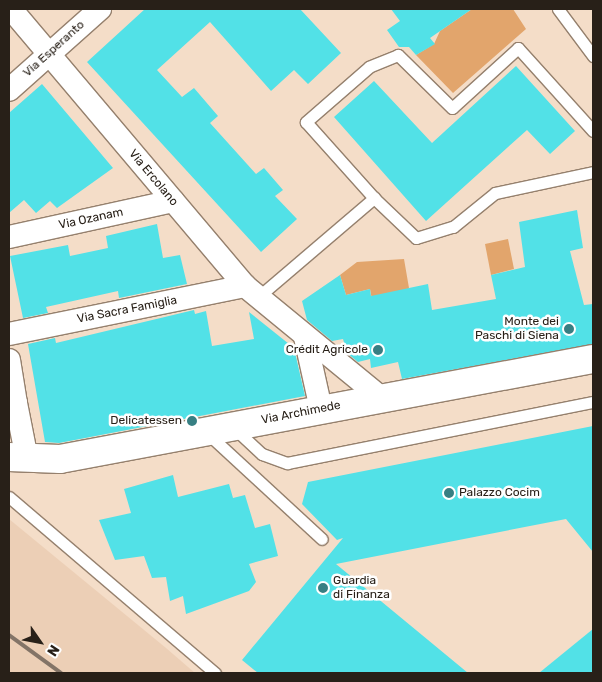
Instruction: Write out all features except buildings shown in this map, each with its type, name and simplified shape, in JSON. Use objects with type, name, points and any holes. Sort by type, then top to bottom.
[{"type":"main road","name":"Via Archimede","points":[[18,458],[60,458],[593,359]]},
{"type":"street","name":"Via Esperanto","points":[[9,90],[99,9]]},
{"type":"street","name":"Via Ercolano","points":[[14,22],[49,56],[251,291],[380,398]]},
{"type":"street","name":"Via Ozanam","points":[[9,237],[173,201]]},
{"type":"street","name":"Via Sacra Famiglia","points":[[9,334],[251,291]]},
{"type":"street","points":[[305,337],[321,409]]},
{"type":"street","points":[[9,360],[18,458]]},
{"type":"lane","points":[[558,9],[593,56]]},
{"type":"lane","points":[[593,131],[518,48],[452,108],[398,55],[369,67],[306,122],[374,198],[416,238],[452,227],[495,193],[593,172]]},
{"type":"lane","points":[[251,291],[374,198]]},
{"type":"lane","points":[[233,427],[262,454],[287,463],[593,402]]},
{"type":"lane","points":[[206,432],[322,539]]},
{"type":"lane","points":[[9,497],[214,673]]},
{"type":"shaded area","points":[[472,9],[513,9],[526,29],[453,93],[416,55],[434,44],[440,31]]},
{"type":"shaded area","points":[[508,239],[514,269],[491,275],[485,244]]},
{"type":"shaded area","points":[[404,259],[409,288],[378,332],[370,289],[346,295],[340,275],[357,262]]},
{"type":"shaded area","points":[[9,519],[166,648],[195,673],[9,673]]},
{"type":"railway","points":[[9,635],[61,673]]},
{"type":"place","name":"Monte dei Paschi di Siena","points":[[569,329]]},
{"type":"place","name":"Crédit Agricole","points":[[378,350]]},
{"type":"place","name":"Delicatessen","points":[[192,421]]},
{"type":"place","name":"Palazzo Cocim","points":[[449,493]]},
{"type":"place","name":"Guardia di Finanza","points":[[323,588]]}]
